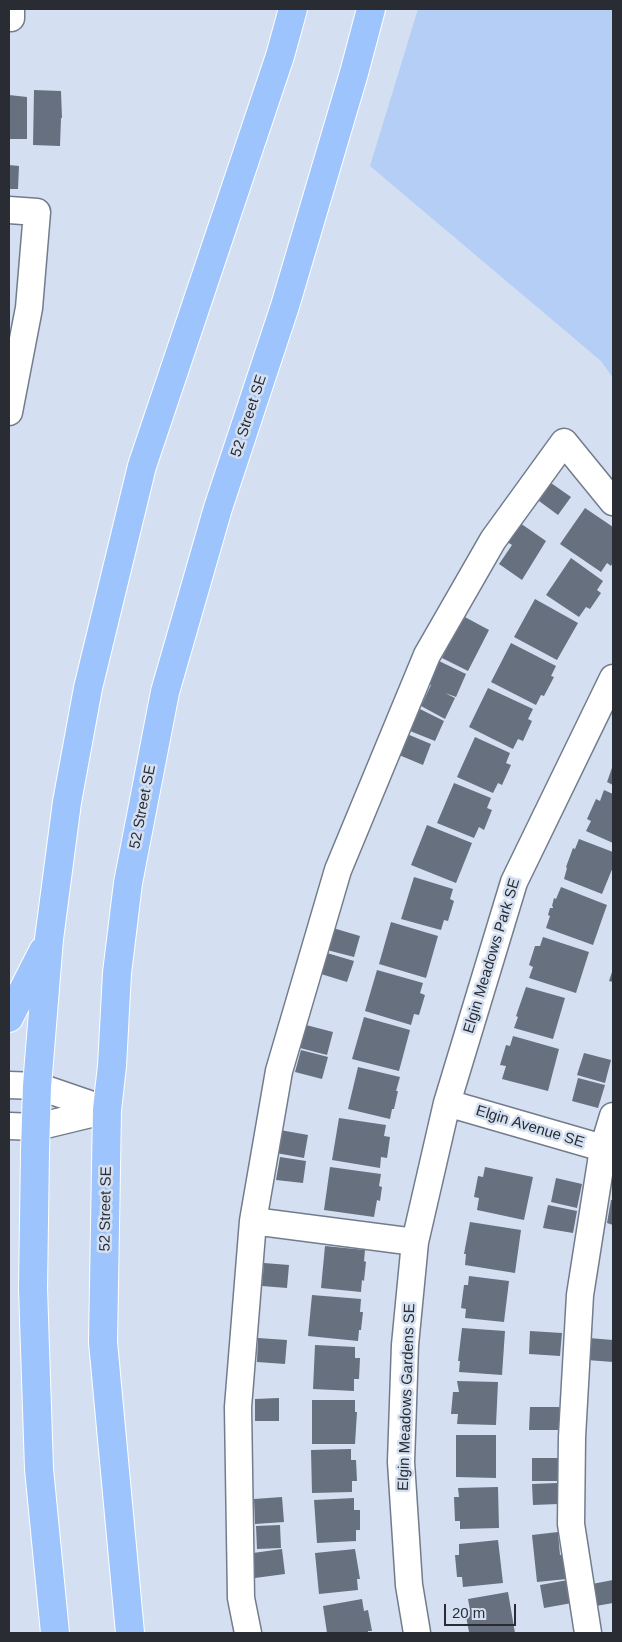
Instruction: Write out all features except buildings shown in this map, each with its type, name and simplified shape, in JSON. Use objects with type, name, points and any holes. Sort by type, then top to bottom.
[{"type":"main road","points":[[55,1633],[39,1470],[33,1288],[37,1086],[49,939],[67,802],[88,688],[142,466],[280,56],[293,9]]},
{"type":"main road","name":"52 Street SE","points":[[130,1633],[103,1342],[107,1110],[112,1066],[117,973],[128,883],[165,692],[218,508],[285,306],[371,9]]},
{"type":"main road","points":[[9,1018],[49,939]]},
{"type":"street","points":[[9,210],[37,212],[29,308],[9,412]]},
{"type":"street","points":[[248,1633],[241,1598],[238,1406],[253,1221],[279,1071],[338,870],[427,655],[493,540],[564,442],[613,502]]},
{"type":"street","name":"Elgin Meadows Park SE","points":[[447,1103],[514,882],[613,678]]},
{"type":"street","points":[[9,1085],[37,1086],[107,1110]]},
{"type":"street","name":"Elgin Avenue SE","points":[[447,1103],[608,1150]]},
{"type":"street","name":"Elgin Meadows Gardens SE","points":[[417,1633],[409,1585],[401,1462],[405,1346],[415,1242],[447,1103]]},
{"type":"street","points":[[9,1126],[36,1127],[107,1110]]},
{"type":"street","points":[[588,1633],[571,1524],[572,1437],[580,1295],[613,1116]]},
{"type":"street","points":[[253,1221],[415,1242]]},
{"type":"shaded area","points":[[418,9],[613,9],[613,378],[601,361],[370,166]]}]
